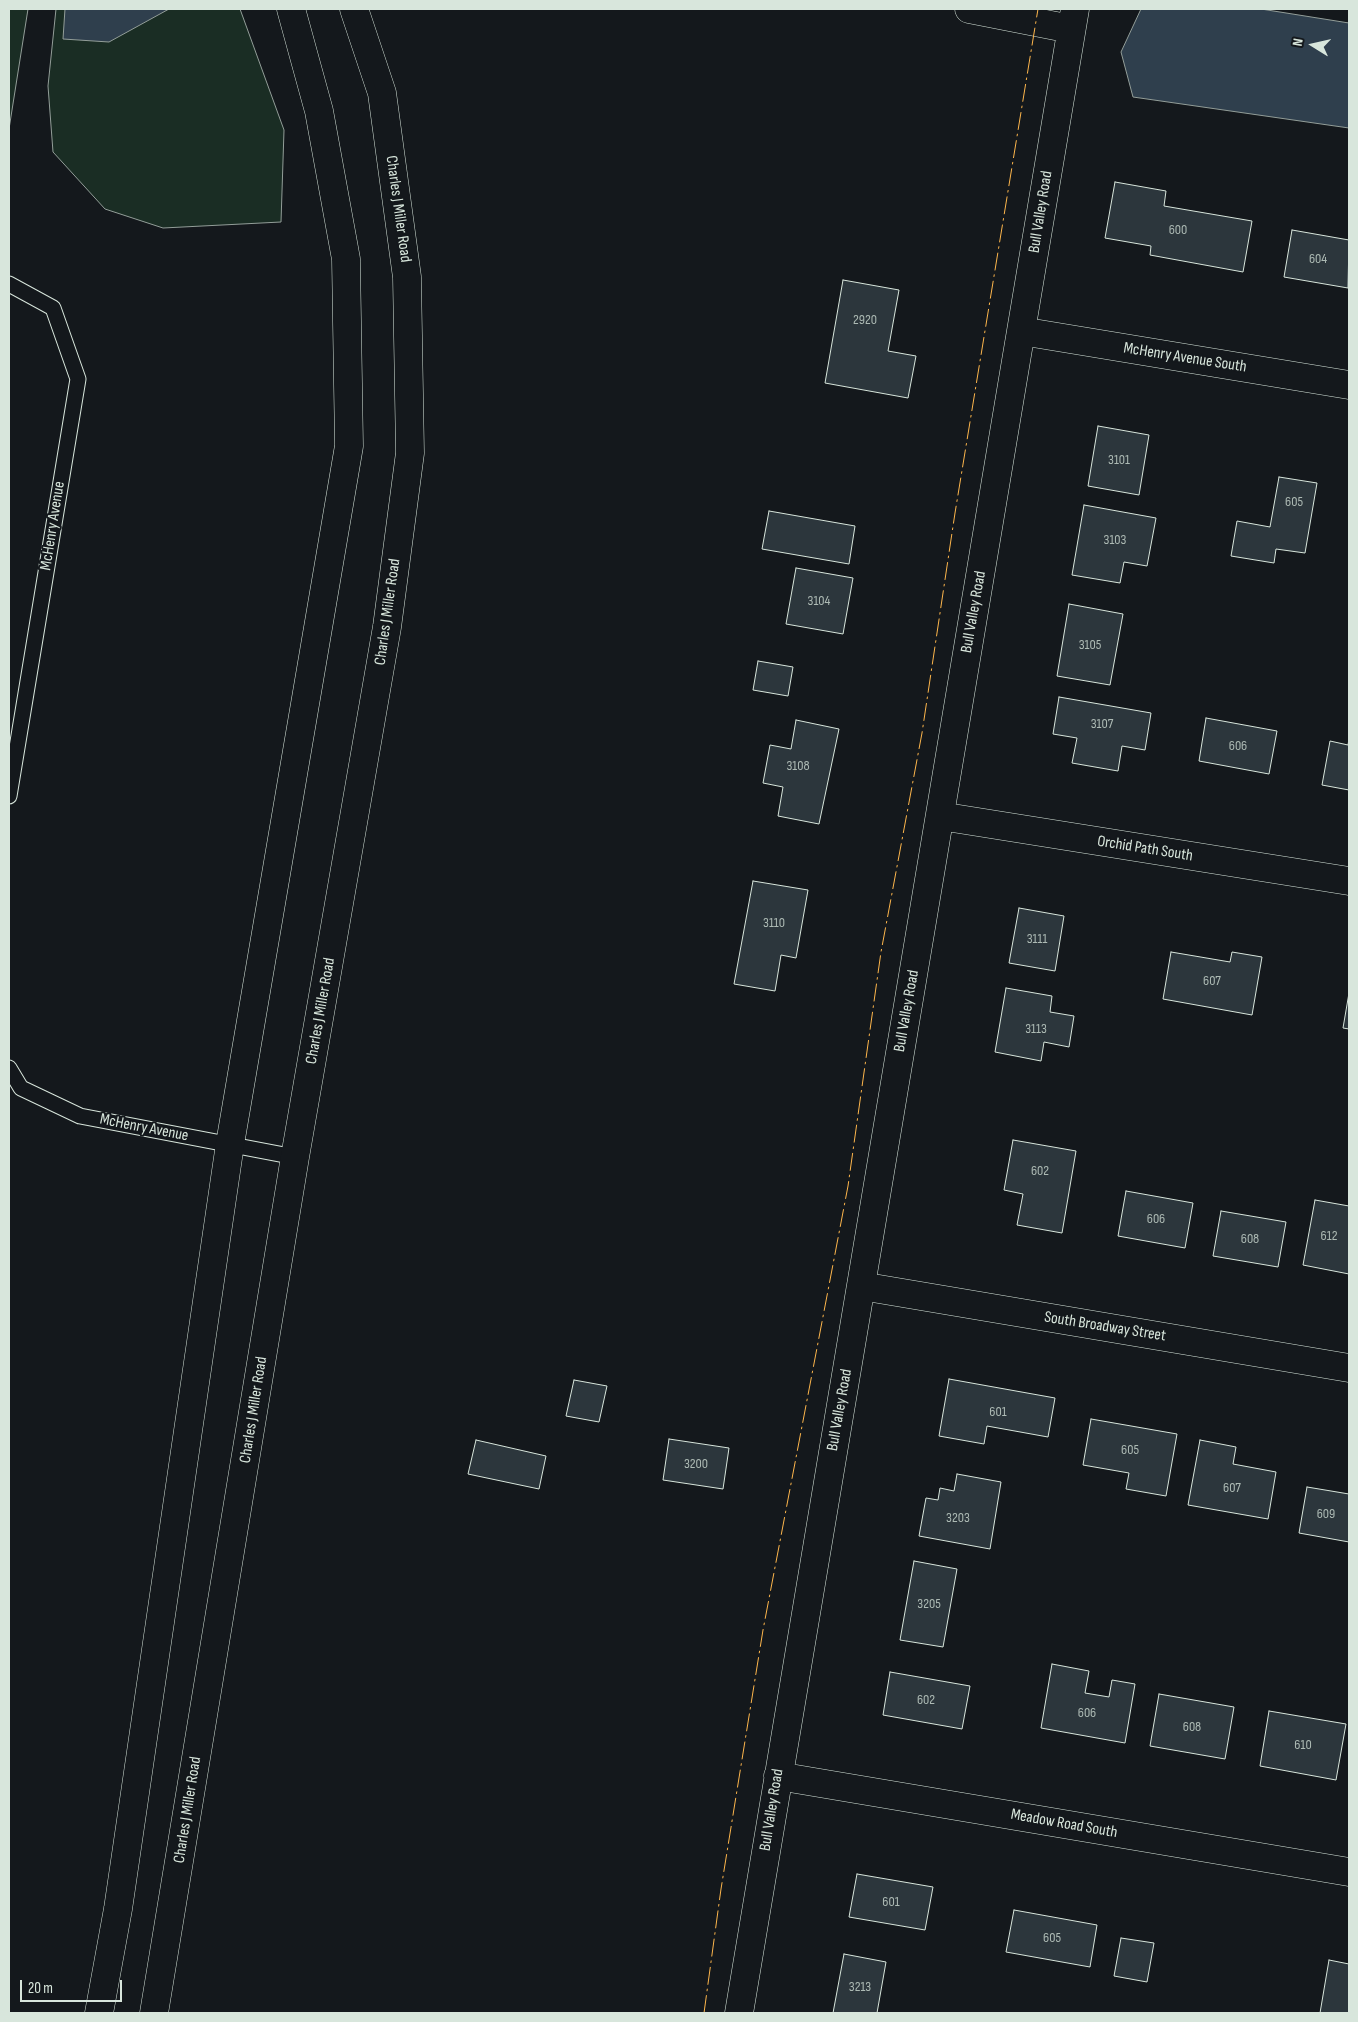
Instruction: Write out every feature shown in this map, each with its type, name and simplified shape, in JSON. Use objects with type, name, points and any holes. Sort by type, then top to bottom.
[{"type":"street","points":[[99,2013],[118,1909],[230,1144],[349,446],[346,259],[319,111],[291,9]]},
{"type":"street","name":"Charles J Miller Road","points":[[154,2013],[295,1157],[387,627],[410,453],[407,277],[382,93],[354,9]]},
{"type":"street","points":[[968,9],[1073,19]]},
{"type":"street","name":"Bull Valley Road","points":[[738,2013],[1073,19]]},
{"type":"street","name":"McHenry Avenue South","points":[[1021,331],[1349,386]]},
{"type":"street","name":"Orchid Path South","points":[[940,816],[1349,881]]},
{"type":"street","name":"South Broadway Street","points":[[861,1286],[1349,1368]]},
{"type":"street","name":"Meadow Road South","points":[[778,1776],[1349,1872]]},
{"type":"lane","name":"McHenry Avenue","points":[[9,284],[53,308],[78,379],[9,796]]},
{"type":"lane","name":"McHenry Avenue","points":[[9,1068],[21,1088],[80,1116],[295,1157]]},
{"type":"green space","points":[[9,9],[28,9],[9,129]]},
{"type":"green space","points":[[56,9],[240,9],[284,130],[281,222],[163,228],[105,209],[53,152],[48,86]]},
{"type":"water","points":[[65,9],[169,9],[109,42],[63,39]]},
{"type":"water","points":[[1141,9],[1261,9],[1349,23],[1349,128],[1133,97],[1121,52]]},
{"type":"building","points":[[1115,182],[1166,191],[1164,206],[1252,221],[1243,272],[1150,255],[1151,246],[1105,238]]},
{"type":"building","points":[[1292,230],[1349,240],[1348,288],[1284,277]]},
{"type":"building","points":[[843,280],[899,290],[888,351],[916,356],[908,398],[825,383]]},
{"type":"building","points":[[1098,426],[1149,435],[1139,495],[1088,486]]},
{"type":"building","points":[[1279,477],[1317,483],[1305,553],[1276,549],[1274,563],[1231,556],[1237,521],[1270,527]]},
{"type":"building","points":[[1084,505],[1156,518],[1147,566],[1124,562],[1120,583],[1072,575]]},
{"type":"building","points":[[769,511],[855,526],[849,564],[762,549]]},
{"type":"building","points":[[796,568],[853,578],[843,634],[786,624]]},
{"type":"building","points":[[1069,604],[1123,614],[1110,685],[1057,676]]},
{"type":"building","points":[[758,661],[793,667],[788,696],[753,690]]},
{"type":"building","points":[[1059,697],[1151,713],[1145,750],[1122,746],[1118,771],[1072,763],[1077,738],[1053,734]]},
{"type":"building","points":[[1206,718],[1277,731],[1269,774],[1199,761]]},
{"type":"building","points":[[796,720],[839,729],[819,824],[778,816],[783,787],[763,783],[770,745],[791,749]]},
{"type":"building","points":[[1349,739],[1349,790],[1322,785],[1330,741],[1348,745]]},
{"type":"building","points":[[753,881],[808,890],[796,958],[781,955],[775,991],[734,984]]},
{"type":"building","points":[[1019,908],[1064,916],[1055,971],[1009,963]]},
{"type":"building","points":[[1171,952],[1230,962],[1232,952],[1262,957],[1252,1015],[1163,999]]},
{"type":"building","points":[[1006,988],[1052,996],[1050,1012],[1074,1016],[1069,1047],[1044,1042],[1041,1061],[995,1052]]},
{"type":"building","points":[[1349,993],[1349,1029],[1343,1028]]},
{"type":"building","points":[[1013,1140],[1076,1151],[1062,1233],[1017,1225],[1023,1194],[1004,1190]]},
{"type":"building","points":[[1126,1191],[1193,1203],[1185,1248],[1118,1236]]},
{"type":"building","points":[[1315,1200],[1349,1206],[1349,1274],[1303,1265]]},
{"type":"building","points":[[1221,1211],[1286,1222],[1278,1267],[1213,1256]]},
{"type":"building","points":[[949,1379],[1055,1398],[1048,1437],[987,1426],[984,1444],[939,1436]]},
{"type":"building","points":[[574,1380],[607,1386],[599,1422],[566,1416]]},
{"type":"building","points":[[1091,1419],[1177,1434],[1166,1496],[1126,1489],[1129,1473],[1083,1465]]},
{"type":"building","points":[[669,1439],[729,1448],[723,1489],[663,1480]]},
{"type":"building","points":[[476,1440],[546,1456],[539,1489],[468,1474]]},
{"type":"building","points":[[1200,1440],[1236,1447],[1233,1464],[1276,1472],[1268,1519],[1188,1505]]},
{"type":"building","points":[[957,1474],[1001,1482],[990,1549],[919,1536],[926,1498],[938,1500],[940,1488],[954,1491]]},
{"type":"building","points":[[1307,1487],[1349,1494],[1349,1542],[1299,1533]]},
{"type":"building","points":[[914,1561],[957,1569],[943,1647],[900,1640]]},
{"type":"building","points":[[1052,1664],[1089,1671],[1085,1693],[1109,1697],[1112,1680],[1135,1684],[1125,1743],[1041,1728]]},
{"type":"building","points":[[890,1672],[970,1686],[962,1729],[883,1715]]},
{"type":"building","points":[[1159,1694],[1234,1707],[1225,1759],[1150,1746]]},
{"type":"building","points":[[1269,1711],[1346,1724],[1336,1780],[1260,1766]]},
{"type":"building","points":[[857,1874],[933,1887],[925,1930],[849,1917]]},
{"type":"building","points":[[1014,1910],[1097,1925],[1090,1967],[1006,1952]]},
{"type":"building","points":[[1121,1938],[1154,1943],[1147,1982],[1114,1976]]},
{"type":"building","points":[[844,1954],[886,1962],[877,2013],[833,2013]]},
{"type":"building","points":[[1329,1960],[1349,1964],[1349,2013],[1320,2013]]},
{"type":"power","points":[[704,2013],[721,1889],[763,1630],[848,1186],[881,952],[922,733],[955,513],[1038,9]]}]
